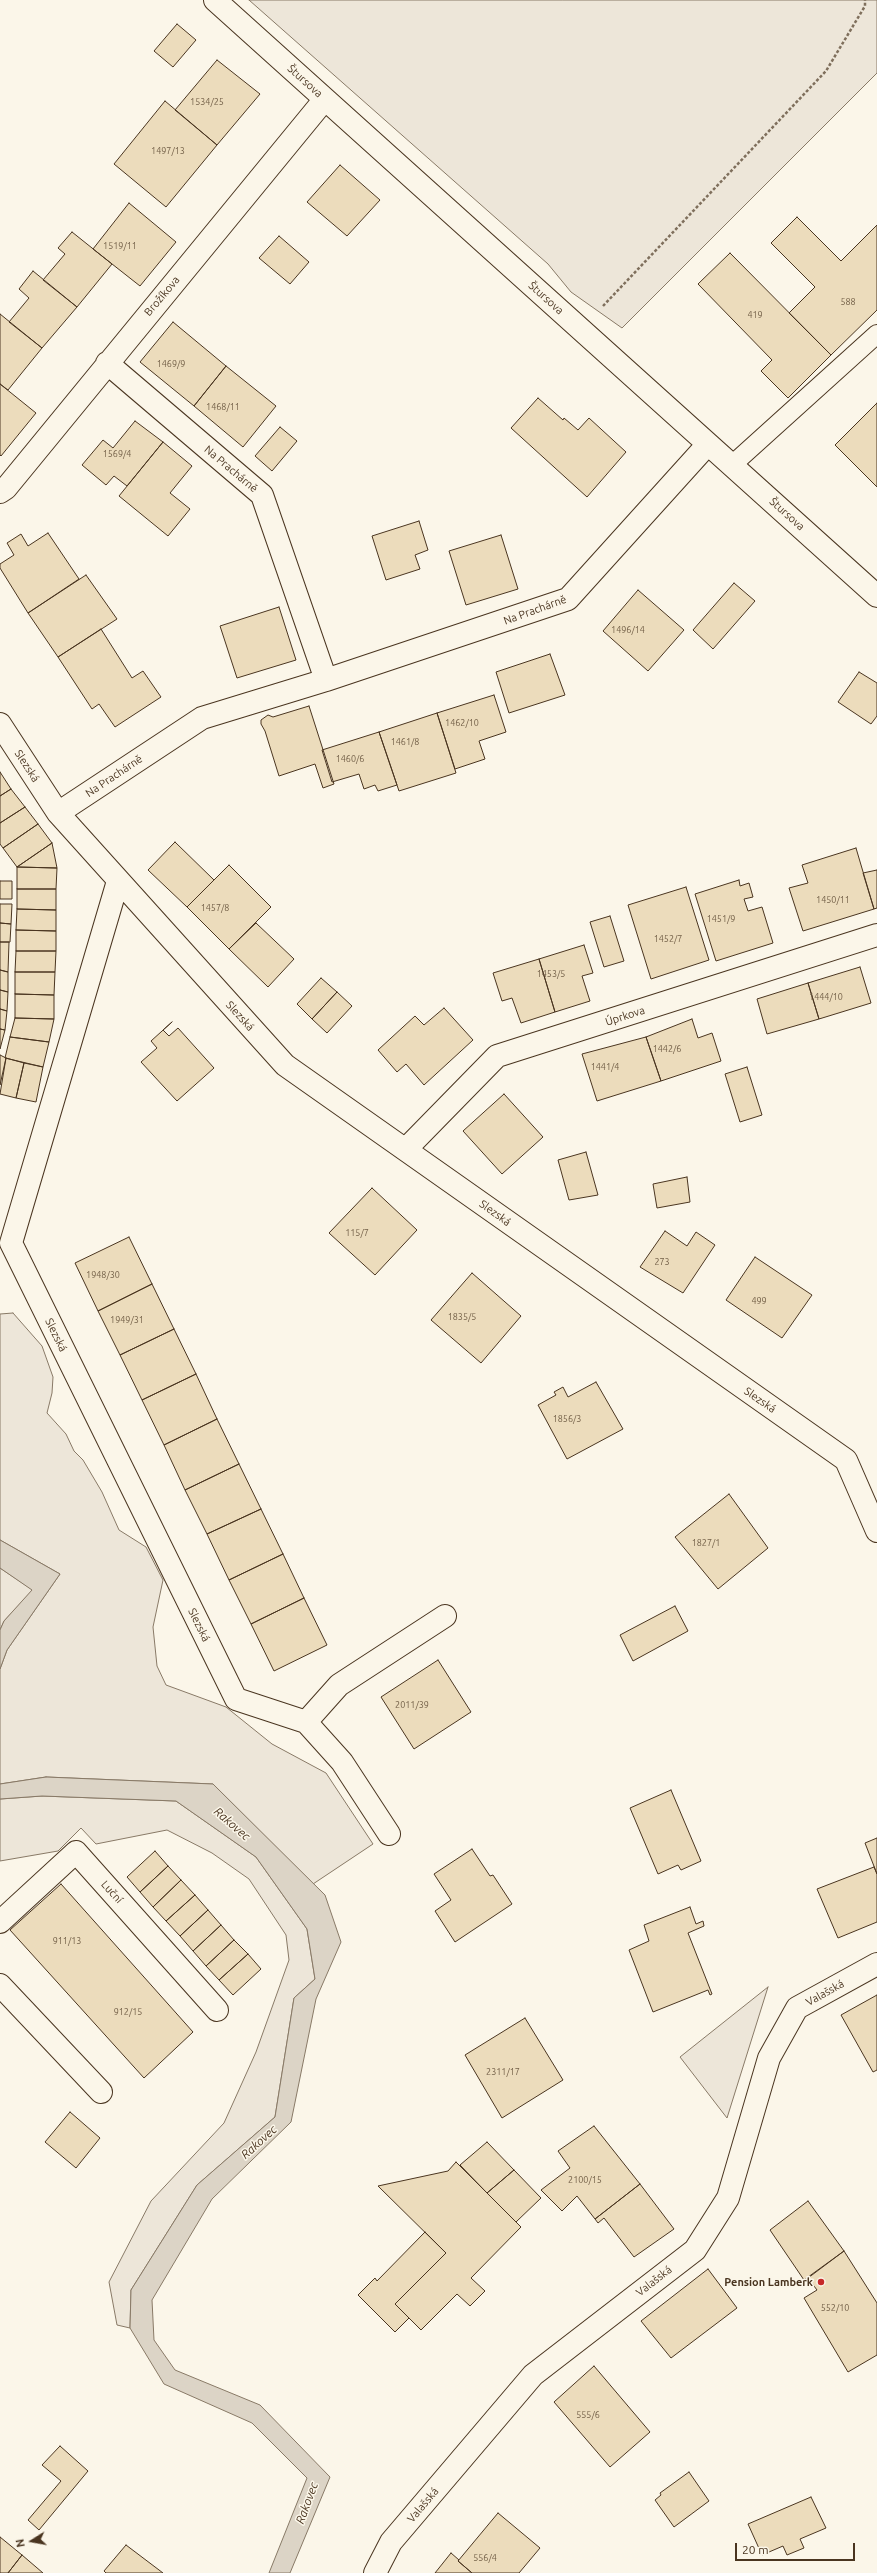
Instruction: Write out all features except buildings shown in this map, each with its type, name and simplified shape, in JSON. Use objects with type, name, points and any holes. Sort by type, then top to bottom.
[{"type":"street","name":"Štursova","points":[[215,0],[877,596]]},
{"type":"street","name":"Brožíkova","points":[[0,492],[6,488],[325,99]]},
{"type":"street","name":"Na Prachárně","points":[[107,363],[262,495],[326,680]]},
{"type":"street","name":"Na Prachárně","points":[[58,813],[202,718],[326,680],[568,599],[708,444]]},
{"type":"street","name":"Slezská","points":[[0,724],[58,813],[285,1065],[846,1460],[877,1531]]},
{"type":"street","name":"Slezská","points":[[118,881],[11,1243],[236,1699],[306,1722],[342,1762],[389,1834]]},
{"type":"street","name":"Úprkova","points":[[406,1149],[497,1056],[877,935]]},
{"type":"street","points":[[306,1722],[339,1685],[445,1616]]},
{"type":"street","name":"Luční","points":[[0,1922],[76,1852],[217,2010]]},
{"type":"street","name":"Valašská","points":[[375,2573],[391,2542],[533,2375],[695,2250],[728,2198],[769,2058],[797,2008],[877,1964]]},
{"type":"street","points":[[0,1985],[101,2092]]},
{"type":"lane","points":[[732,465],[877,334]]},
{"type":"path","points":[[581,330],[826,71],[865,6],[865,0]]},
{"type":"shaded area","points":[[249,0],[877,0],[877,73],[622,328],[571,292],[548,264]]},
{"type":"shaded area","points":[[13,1313],[42,1346],[53,1377],[52,1393],[47,1413],[66,1434],[74,1451],[83,1460],[102,1492],[119,1530],[146,1547],[163,1580],[153,1627],[157,1666],[166,1685],[226,1707],[272,1744],[326,1773],[373,1844],[313,1884],[213,1784],[46,1777],[0,1784],[0,1669],[7,1650],[60,1574],[0,1540],[0,1314]]},
{"type":"shaded area","points":[[0,1568],[33,1590],[4,1621],[0,1630]]},
{"type":"shaded area","points":[[42,1796],[176,1801],[256,1857],[307,1929],[315,1979],[294,1998],[275,2117],[197,2185],[131,2290],[130,2328],[117,2325],[109,2282],[151,2201],[224,2123],[256,2052],[289,1960],[286,1935],[249,1879],[212,1853],[167,1830],[96,1844],[81,1828],[58,1851],[0,1861],[0,1799]]},
{"type":"shaded area","points":[[768,1987],[727,2118],[680,2057]]},
{"type":"water","points":[[0,1540],[60,1574],[7,1650],[0,1669],[0,1630],[4,1621],[32,1590],[0,1568]]},
{"type":"water","name":"Rakovec","points":[[46,1777],[213,1784],[325,1895],[341,1942],[316,1999],[291,2122],[212,2199],[152,2300],[154,2340],[175,2370],[260,2405],[330,2477],[290,2573],[269,2573],[307,2478],[252,2423],[164,2384],[130,2328],[131,2290],[197,2185],[275,2117],[294,1998],[315,1979],[307,1929],[256,1857],[176,1801],[42,1796],[0,1799],[0,1784]]},
{"type":"place","name":"Pension Lamberk","points":[[821,2282]]}]
